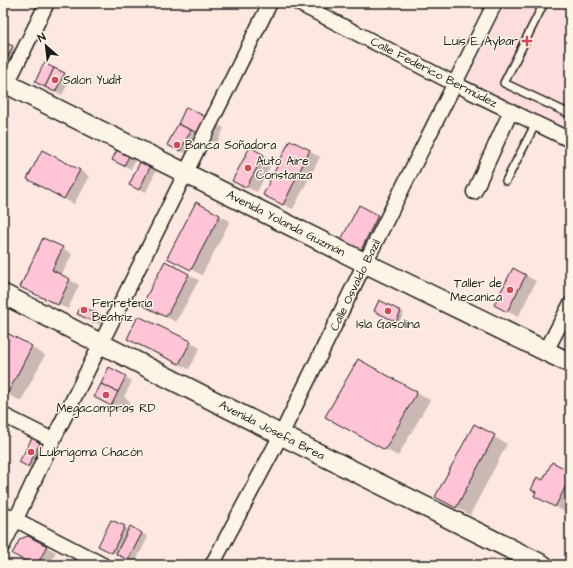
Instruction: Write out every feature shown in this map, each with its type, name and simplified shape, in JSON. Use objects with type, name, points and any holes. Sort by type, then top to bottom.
[{"type":"main road","name":"Avenida Yolanda Guzmán","points":[[4,86],[186,172],[365,263],[570,362]]},
{"type":"main road","name":"Avenida Josefa Brea","points":[[3,294],[281,435],[543,565]]},
{"type":"street","points":[[4,86],[47,3]]},
{"type":"street","points":[[3,545],[53,440],[270,3]]},
{"type":"street","name":"Calle Federico Bermúdez","points":[[298,3],[454,84],[570,140]]},
{"type":"street","name":"Calle Osvaldo Bazil","points":[[212,565],[281,435],[495,3]]},
{"type":"street","points":[[474,192],[511,111]]},
{"type":"street","points":[[546,351],[570,306]]},
{"type":"street","points":[[3,415],[53,440]]},
{"type":"street","points":[[3,513],[103,565]]},
{"type":"lane","points":[[544,3],[504,84],[570,114]]},
{"type":"lane","points":[[506,182],[536,124]]},
{"type":"shaded area","name":"Luis E. Aybar","points":[[503,3],[570,3],[570,132],[466,79]]},
{"type":"building","points":[[3,42],[13,46],[7,59],[3,61]]},
{"type":"building","points":[[44,63],[54,68],[45,87],[35,82]]},
{"type":"building","name":"Salon Yudit","points":[[54,68],[65,73],[55,92],[45,87]]},
{"type":"building","points":[[186,107],[206,117],[198,133],[178,124]]},
{"type":"building","points":[[178,124],[191,130],[180,151],[167,145]]},
{"type":"building","points":[[290,140],[310,150],[283,205],[263,195]]},
{"type":"building","name":"Auto Aire Constanza","points":[[250,147],[264,155],[246,188],[232,181]]},
{"type":"building","points":[[42,150],[80,170],[64,199],[27,179]]},
{"type":"building","points":[[117,150],[129,156],[124,166],[112,160]]},
{"type":"building","points":[[140,162],[150,167],[139,190],[129,185]]},
{"type":"building","points":[[196,202],[220,215],[191,270],[167,258]]},
{"type":"building","points":[[359,205],[378,215],[360,252],[340,242]]},
{"type":"building","points":[[43,238],[63,247],[52,270],[70,279],[58,305],[20,287]]},
{"type":"building","points":[[165,261],[189,274],[166,317],[142,305]]},
{"type":"building","name":"Taller de Mecanica","points":[[513,268],[526,275],[507,312],[494,305]]},
{"type":"building","name":"Isla Gasolina","points":[[379,300],[401,311],[396,322],[374,311]]},
{"type":"building","name":"Ferreteria Beatriz","points":[[81,306],[101,315],[98,320],[94,322],[77,314]]},
{"type":"building","points":[[138,316],[191,341],[179,364],[127,339]]},
{"type":"building","points":[[3,331],[32,346],[7,395],[3,393]]},
{"type":"building","points":[[358,359],[417,392],[385,450],[325,417]]},
{"type":"building","points":[[109,367],[126,376],[118,392],[101,384]]},
{"type":"building","name":"Megacompras RD","points":[[101,384],[118,392],[111,406],[94,397]]},
{"type":"building","points":[[474,424],[495,435],[456,508],[435,497]]},
{"type":"building","points":[[32,438],[40,443],[28,467],[19,462]]},
{"type":"building","points":[[552,462],[570,471],[570,478],[555,507],[534,496],[536,492],[531,490],[537,477],[543,480]]},
{"type":"building","points":[[111,520],[125,526],[112,553],[98,546]]},
{"type":"building","points":[[130,526],[142,533],[128,560],[116,554]]},
{"type":"building","points":[[28,536],[47,546],[37,565],[34,565],[12,554],[20,539]]},
{"type":"place","name":"Luis E. Aybar","points":[[527,41]]},
{"type":"place","name":"Salon Yudit","points":[[55,80]]},
{"type":"place","name":"Banca Soñadora","points":[[177,145]]},
{"type":"place","name":"Auto Aire Constanza","points":[[248,168]]},
{"type":"place","name":"Taller de Mecanica","points":[[510,290]]},
{"type":"place","name":"Ferreteria Beatriz","points":[[84,310]]},
{"type":"place","name":"Isla Gasolina","points":[[388,311]]},
{"type":"place","name":"Megacompras RD","points":[[106,395]]},
{"type":"place","name":"Lubrigoma Chacón","points":[[31,452]]}]
